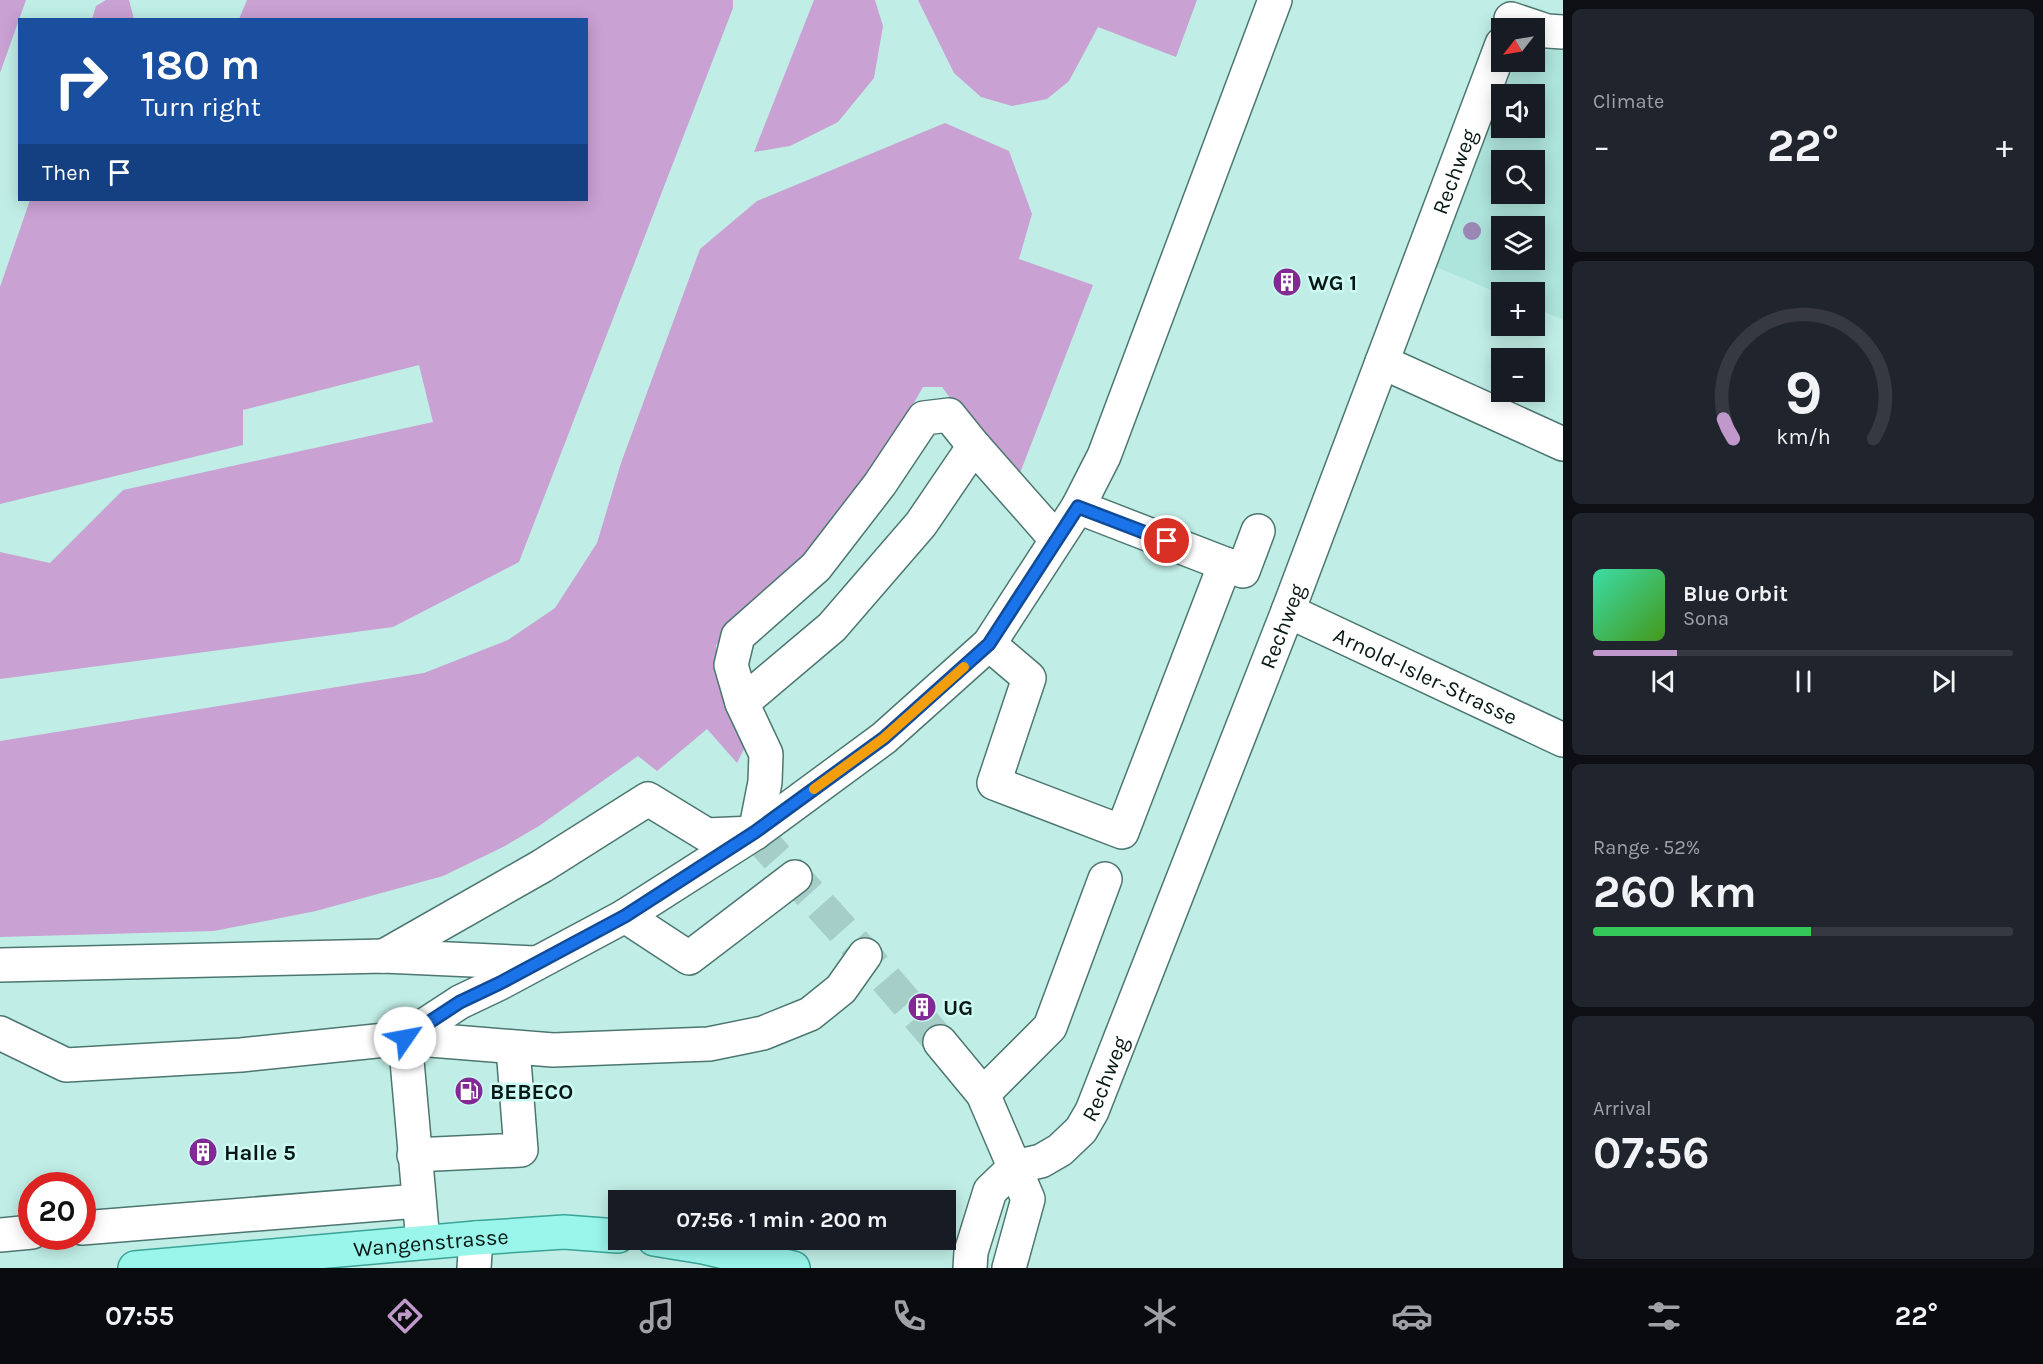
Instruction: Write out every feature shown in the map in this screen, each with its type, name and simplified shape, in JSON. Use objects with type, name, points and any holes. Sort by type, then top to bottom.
[{"type":"main road","name":"Wangenstrasse","points":[[135,1268],[423,1242],[475,1253],[564,1232],[608,1235]]},
{"type":"main road","points":[[694,1250],[737,1262],[793,1268]]},
{"type":"street","points":[[405,1038],[460,1002],[537,964],[625,916],[755,832],[884,738],[989,644],[1078,507],[1104,456],[1275,0]]},
{"type":"street","points":[[1545,31],[1563,32]]},
{"type":"street","name":"Rechweg","points":[[970,1268],[971,1252],[990,1191],[1015,1167],[1041,1161],[1060,1150],[1081,1130],[1092,1111],[1288,611],[1491,72]]},
{"type":"street","points":[[1382,362],[1563,444]]},
{"type":"street","points":[[755,832],[765,782],[766,754],[742,703],[731,665],[738,636],[816,567],[880,484],[924,418],[949,415],[1056,539]]},
{"type":"street","points":[[742,703],[832,627],[921,524],[974,446]]},
{"type":"street","points":[[1078,507],[1243,571],[1258,531]]},
{"type":"street","points":[[989,644],[1029,678],[994,783],[1122,832],[1225,564]]},
{"type":"street","name":"Arnold-Isler-Strasse","points":[[1288,611],[1563,740]]},
{"type":"street","points":[[384,956],[542,866],[648,799],[707,835],[755,832]]},
{"type":"street","points":[[625,916],[689,958],[795,877]]},
{"type":"street","points":[[983,1094],[1050,1027],[1105,879]]},
{"type":"street","points":[[0,1033],[66,1065],[241,1054],[405,1038],[553,1050],[709,1044],[763,1033],[810,1014],[841,989],[865,955]]},
{"type":"street","points":[[0,965],[384,956],[537,964]]},
{"type":"street","points":[[405,1038],[423,1242]]},
{"type":"street","points":[[940,1042],[983,1094],[1028,1199],[1009,1268]]},
{"type":"street","points":[[414,1155],[521,1150],[513,1048]]},
{"type":"street","points":[[96,1227],[418,1201]]},
{"type":"street","points":[[0,1235],[18,1233]]},
{"type":"shaded area","points":[[0,0],[26,0],[18,18],[0,73]]},
{"type":"shaded area","points":[[106,0],[129,0],[134,18],[92,18],[96,6]]},
{"type":"shaded area","points":[[247,0],[733,0],[733,8],[519,562],[393,627],[0,679],[0,552],[50,563],[123,490],[433,422],[419,365],[243,410],[243,445],[0,504],[0,287],[30,201],[588,201],[588,18],[239,18]]},
{"type":"shaded area","points":[[814,0],[875,0],[883,26],[874,78],[838,122],[790,146],[754,152]]},
{"type":"shaded area","points":[[918,0],[1197,0],[1176,57],[1098,27],[1069,81],[1047,99],[1012,106],[981,97],[954,73]]},
{"type":"shaded area","points":[[1563,49],[1563,320],[1545,312],[1545,282],[1491,282],[1491,290],[1436,267],[1491,124],[1491,138],[1545,138],[1545,84],[1507,84],[1512,72],[1545,72],[1545,51]]},
{"type":"shaded area","points":[[945,123],[1009,151],[1032,214],[1019,259],[1093,285],[1020,473],[1000,465],[942,387],[923,387],[866,487],[790,571],[716,645],[716,674],[740,721],[745,747],[737,763],[707,729],[657,771],[638,756],[539,826],[503,847],[443,876],[316,911],[214,931],[0,937],[0,741],[424,673],[508,640],[555,608],[597,543],[621,463],[700,249],[757,201]]},
{"type":"tunnel","points":[[755,833],[940,1042]]},
{"type":"slow traffic","points":[[814,789],[884,738],[964,667]]},
{"type":"place","name":"WG 1","points":[[1287,282]]},
{"type":"place","name":"UG","points":[[922,1007]]},
{"type":"place","name":"BEBECO","points":[[469,1091]]},
{"type":"place","name":"Halle 5","points":[[203,1152]]},
{"type":"route","points":[[405,1038],[460,1002],[625,916],[755,832],[884,738],[989,644],[1078,507],[1167,541]]}]
